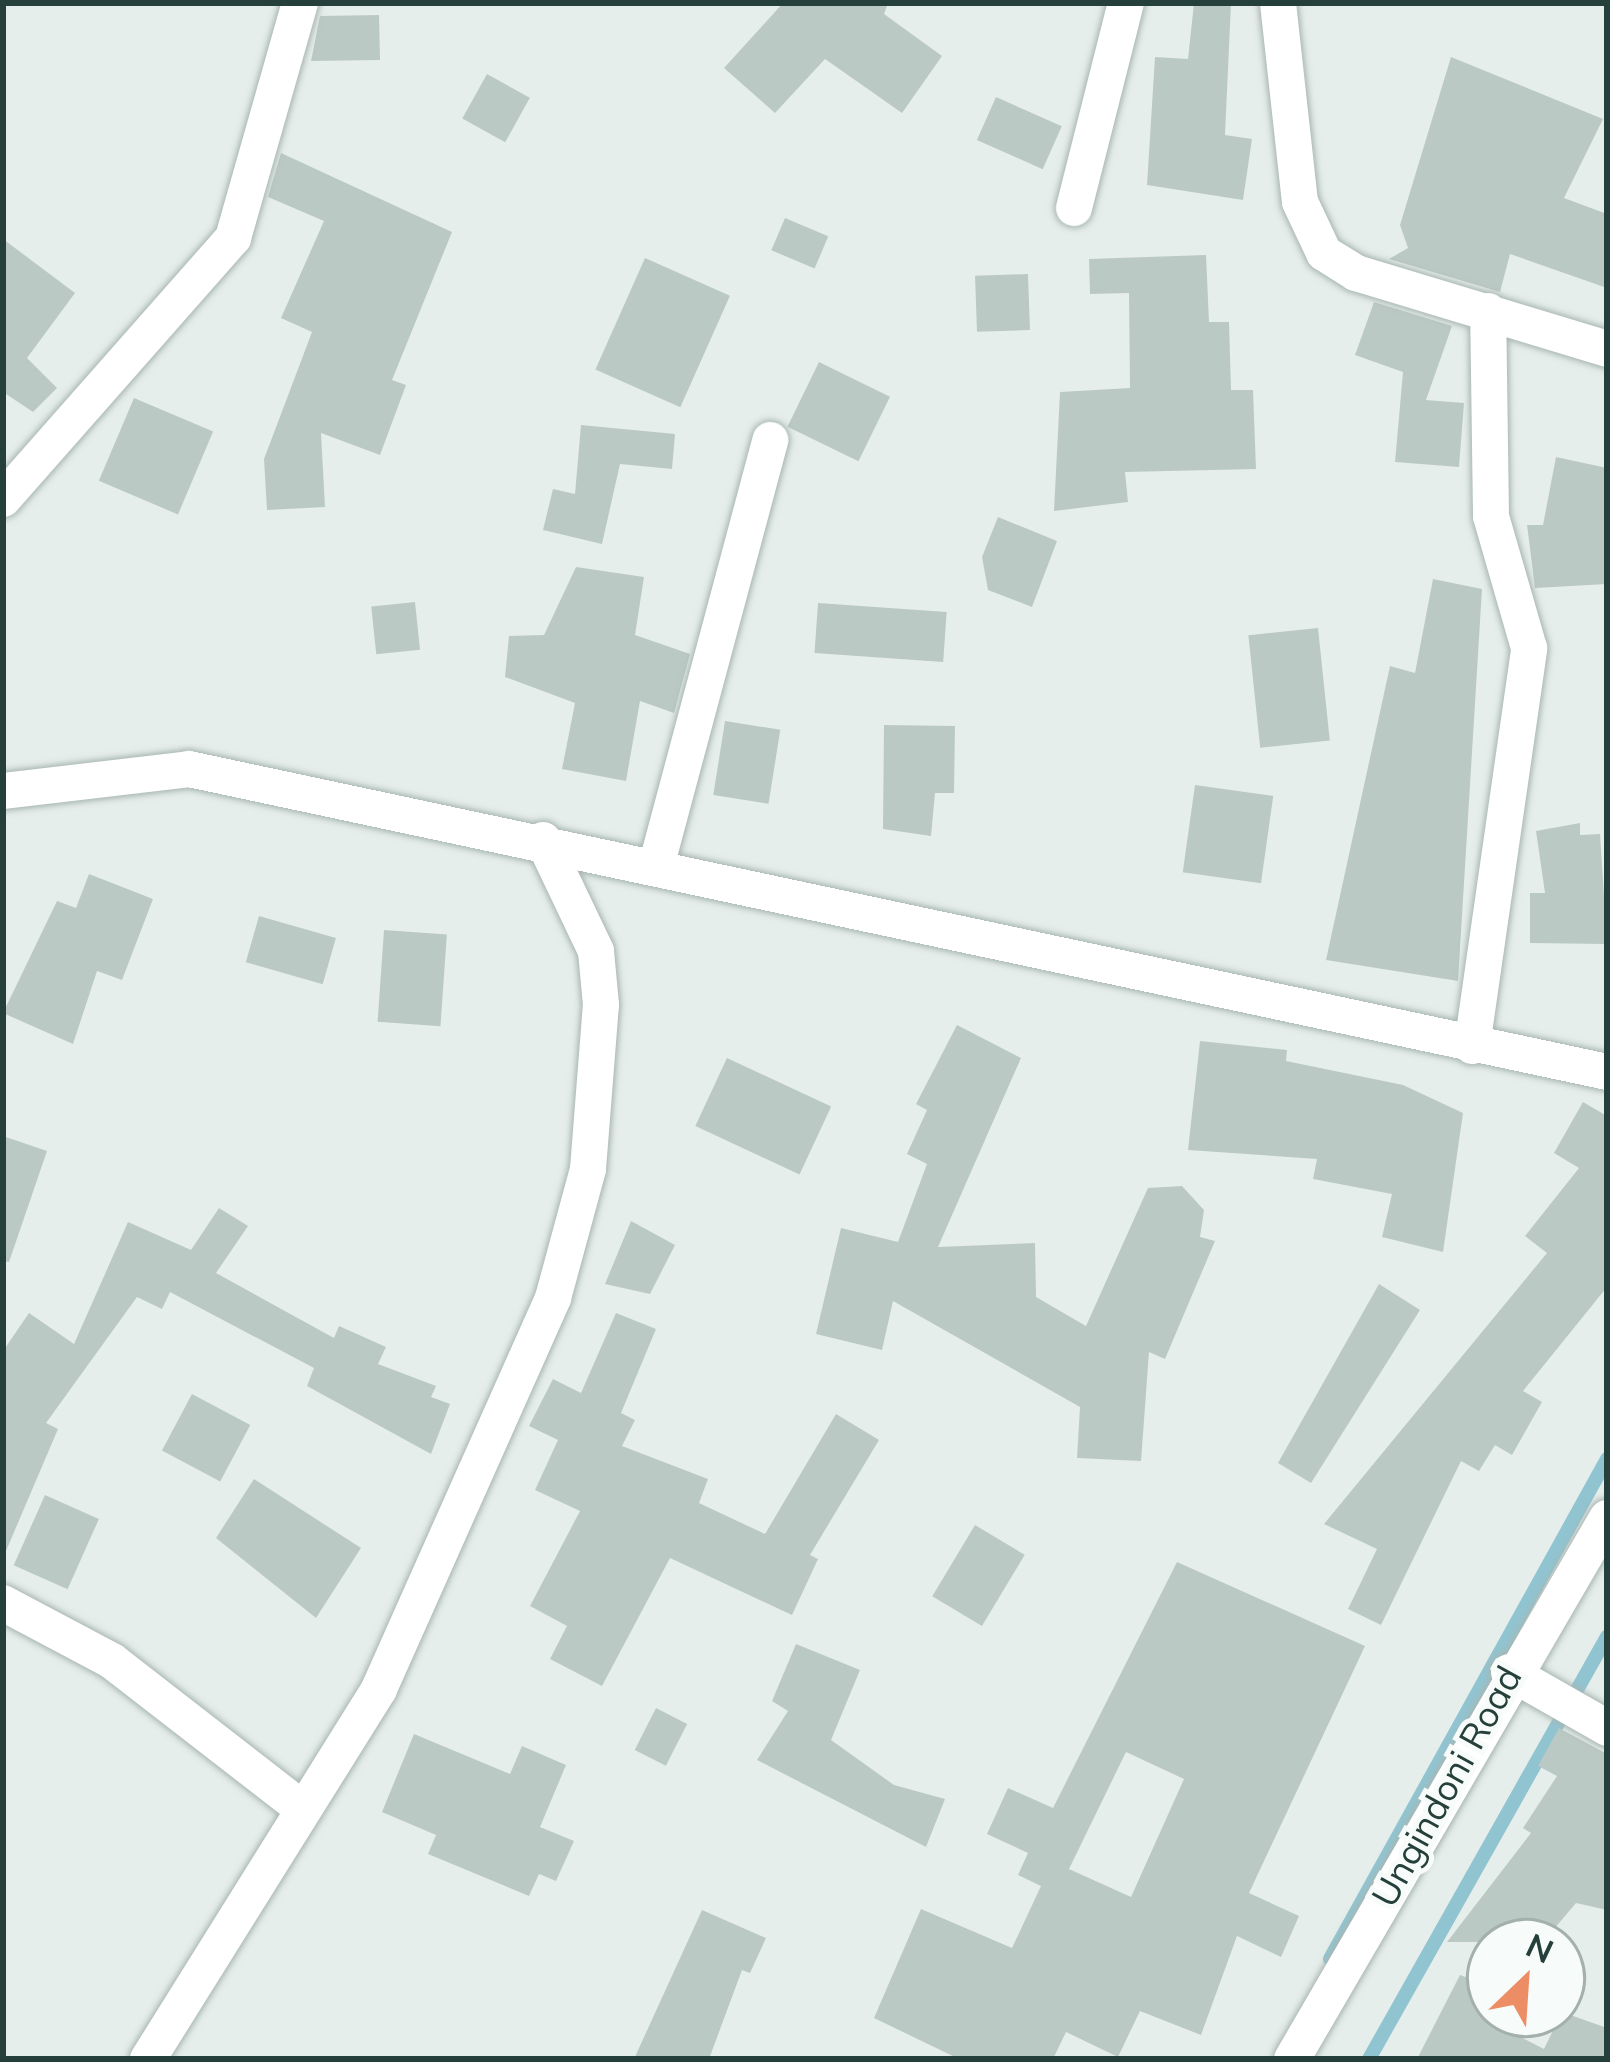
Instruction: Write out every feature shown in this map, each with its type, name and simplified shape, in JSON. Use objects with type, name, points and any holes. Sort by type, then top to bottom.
[{"type":"street","points":[[3,499],[233,238],[300,3]]},
{"type":"street","points":[[1278,3],[1300,202],[1324,253],[1607,349]]},
{"type":"street","points":[[1074,208],[1121,5]]},
{"type":"street","points":[[1472,1046],[1529,648],[1491,517],[1488,311]]},
{"type":"street","points":[[657,863],[770,440]]},
{"type":"street","points":[[3,791],[188,769],[657,863],[1472,1046],[1607,1072]]},
{"type":"street","points":[[148,2059],[300,1807],[379,1689],[554,1298],[588,1169],[599,1097],[596,951],[543,840]]},
{"type":"street","name":"Ungindoni Road","points":[[1292,2059],[1509,1672],[1607,1518]]},
{"type":"street","points":[[3,1603],[112,1661],[300,1807]]},
{"type":"street","points":[[1509,1672],[1607,1728]]},
{"type":"building","points":[[783,3],[888,3],[884,14],[942,56],[902,113],[825,59],[775,113],[724,68]]},
{"type":"building","points":[[1194,3],[1231,3],[1225,135],[1252,139],[1243,200],[1147,185],[1155,57],[1188,59]]},
{"type":"building","points":[[379,15],[380,60],[311,61],[320,16]]},
{"type":"building","points":[[1451,57],[1603,119],[1564,198],[1607,214],[1607,288],[1510,254],[1500,292],[1389,259],[1408,248],[1400,225]]},
{"type":"building","points":[[487,74],[530,98],[505,142],[462,119]]},
{"type":"building","points":[[996,97],[1062,126],[1043,169],[977,140]]},
{"type":"building","points":[[281,153],[452,232],[392,380],[406,385],[380,455],[321,433],[325,507],[267,510],[264,459],[312,332],[281,318],[324,221],[268,197]]},
{"type":"building","points":[[785,218],[828,236],[815,269],[771,250]]},
{"type":"building","points":[[3,239],[75,293],[27,358],[57,388],[33,412],[3,392]]},
{"type":"building","points":[[1206,255],[1209,322],[1229,322],[1231,390],[1253,390],[1256,469],[1125,472],[1128,502],[1054,511],[1060,392],[1130,388],[1129,293],[1090,294],[1089,259]]},
{"type":"building","points":[[645,258],[730,296],[680,407],[595,369]]},
{"type":"building","points":[[1028,274],[1030,330],[977,332],[975,276]]},
{"type":"building","points":[[1374,302],[1452,326],[1426,400],[1464,403],[1459,467],[1395,462],[1403,372],[1355,355]]},
{"type":"building","points":[[819,362],[890,397],[858,461],[787,427]]},
{"type":"building","points":[[134,398],[213,432],[178,514],[99,481]]},
{"type":"building","points":[[581,425],[675,434],[672,469],[620,464],[602,544],[543,530],[553,489],[575,494]]},
{"type":"building","points":[[1556,457],[1607,468],[1607,584],[1535,588],[1527,525],[1543,525]]},
{"type":"building","points":[[998,517],[1057,541],[1032,607],[988,590],[982,557]]},
{"type":"building","points":[[576,567],[644,577],[635,635],[690,654],[674,713],[640,701],[626,781],[562,769],[575,703],[505,677],[509,636],[544,635]]},
{"type":"building","points":[[1433,579],[1482,589],[1458,981],[1326,960],[1390,666],[1415,673]]},
{"type":"building","points":[[415,602],[420,650],[376,654],[371,607]]},
{"type":"building","points":[[818,603],[947,612],[943,662],[815,653]]},
{"type":"building","points":[[1318,628],[1330,740],[1260,748],[1248,635]]},
{"type":"building","points":[[725,721],[780,730],[769,804],[713,795]]},
{"type":"building","points":[[884,725],[955,726],[954,793],[935,793],[931,836],[883,829]]},
{"type":"building","points":[[1195,785],[1273,796],[1261,883],[1183,872]]},
{"type":"building","points":[[1580,823],[1580,835],[1600,834],[1607,944],[1530,943],[1530,893],[1545,893],[1536,831]]},
{"type":"building","points":[[89,874],[153,899],[122,980],[97,971],[73,1044],[3,1013],[57,901],[76,908]]},
{"type":"building","points":[[259,916],[336,938],[323,984],[246,962]]},
{"type":"building","points":[[384,930],[447,934],[440,1026],[378,1022]]},
{"type":"building","points":[[957,1025],[1021,1058],[938,1247],[1035,1243],[1036,1297],[1086,1326],[1148,1188],[1182,1186],[1204,1210],[1200,1237],[1215,1241],[1165,1359],[1149,1352],[1141,1461],[1077,1458],[1080,1407],[893,1301],[882,1350],[816,1334],[841,1228],[898,1242],[927,1164],[907,1154],[927,1110],[916,1104]]},
{"type":"building","points":[[1200,1041],[1287,1050],[1286,1061],[1403,1085],[1463,1113],[1443,1252],[1382,1237],[1392,1194],[1313,1179],[1317,1159],[1188,1150]]},
{"type":"building","points":[[727,1058],[831,1107],[800,1175],[695,1126]]},
{"type":"building","points":[[1583,1102],[1607,1116],[1607,1287],[1523,1391],[1542,1402],[1512,1455],[1495,1445],[1479,1471],[1461,1461],[1381,1625],[1348,1609],[1377,1549],[1324,1524],[1547,1253],[1525,1236],[1579,1168],[1554,1153]]},
{"type":"building","points":[[3,1136],[47,1151],[9,1262],[3,1261]]},
{"type":"building","points":[[219,1208],[248,1226],[216,1273],[334,1338],[339,1326],[386,1347],[378,1364],[436,1386],[431,1397],[450,1404],[431,1454],[307,1386],[314,1368],[170,1292],[162,1309],[137,1297],[46,1423],[58,1429],[3,1558],[3,1351],[29,1313],[74,1344],[128,1222],[191,1250]]},
{"type":"building","points":[[631,1221],[675,1245],[650,1294],[605,1284]]},
{"type":"building","points":[[1379,1284],[1420,1310],[1311,1483],[1278,1463]]},
{"type":"building","points":[[616,1313],[656,1329],[621,1413],[635,1420],[622,1446],[708,1479],[699,1503],[765,1534],[836,1414],[879,1440],[810,1555],[818,1559],[792,1615],[670,1558],[602,1686],[550,1659],[567,1626],[530,1606],[580,1511],[535,1490],[558,1440],[529,1426],[553,1379],[581,1393]]},
{"type":"building","points":[[192,1394],[250,1425],[220,1481],[162,1451]]},
{"type":"building","points":[[254,1479],[361,1548],[316,1618],[216,1538]]},
{"type":"building","points":[[45,1495],[99,1519],[68,1589],[14,1565]]},
{"type":"building","points":[[975,1525],[1025,1555],[982,1626],[932,1596]]},
{"type":"building","points":[[1177,1562],[1365,1646],[1249,1893],[1299,1916],[1281,1957],[1237,1936],[1201,2035],[1140,2011],[1118,2057],[1066,2032],[1053,2059],[959,2059],[874,2018],[921,1909],[1012,1948],[1041,1886],[1018,1875],[1028,1853],[987,1834],[1008,1788],[1053,1808]],"holes":[[[1126,1752],[1184,1779],[1131,1897],[1069,1869]]]},
{"type":"building","points":[[796,1644],[860,1670],[831,1740],[894,1785],[945,1799],[926,1847],[757,1760],[788,1711],[772,1701]]},
{"type":"building","points":[[656,1708],[687,1724],[666,1766],[635,1750]]},
{"type":"building","points":[[1559,1728],[1607,1754],[1607,1910],[1576,1903],[1563,1918],[1466,1918],[1466,1942],[1447,1942],[1531,1833],[1523,1828],[1557,1776],[1538,1766]]},
{"type":"building","points":[[414,1734],[510,1774],[522,1746],[566,1765],[540,1827],[574,1841],[556,1881],[539,1874],[529,1896],[428,1854],[436,1835],[382,1812]]},
{"type":"building","points":[[702,1910],[766,1938],[750,1973],[742,1970],[709,2059],[634,2059]]},
{"type":"building","points":[[1460,1975],[1466,1977],[1466,2038],[1523,2038],[1544,2049],[1549,2038],[1586,2038],[1586,2021],[1607,2028],[1607,2059],[1417,2059]]},
{"type":"waterway","points":[[1330,1959],[1607,1459]]},
{"type":"waterway","points":[[1369,2059],[1607,1636]]}]
